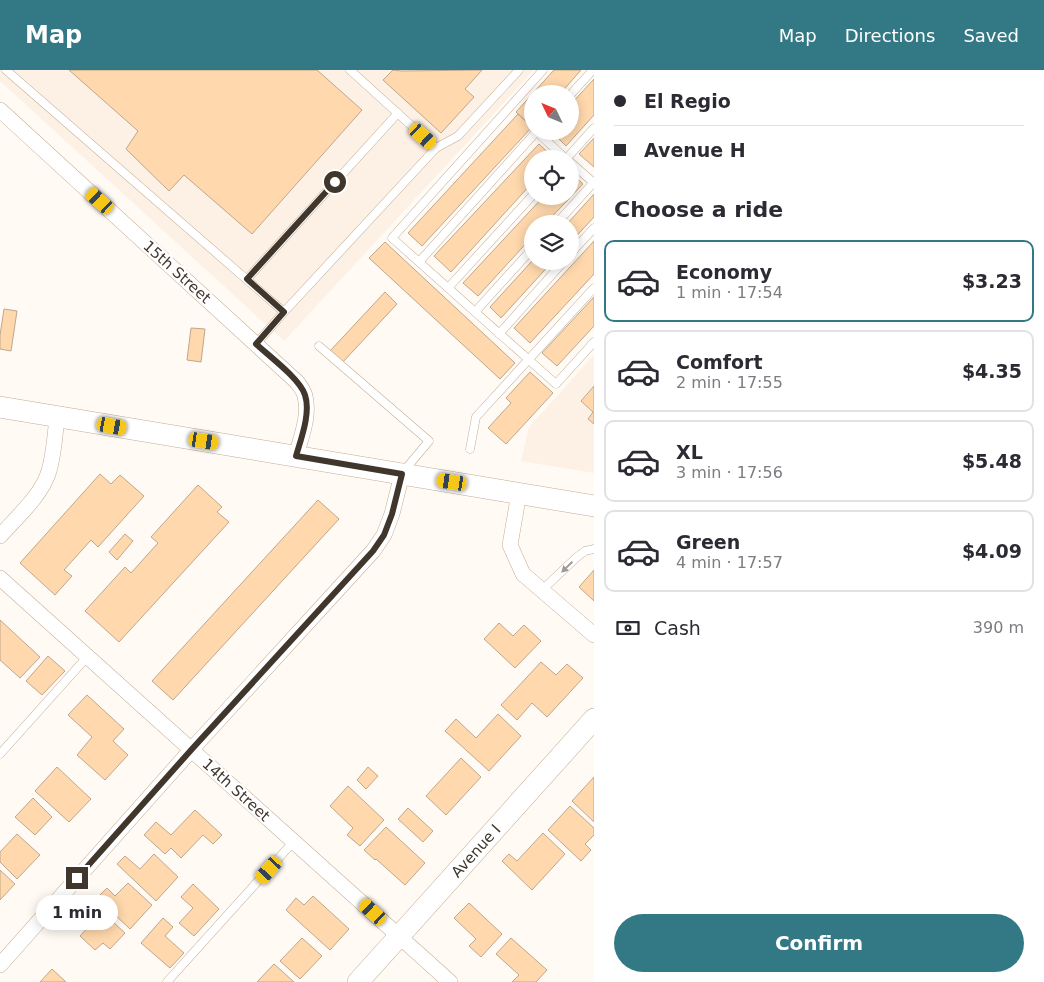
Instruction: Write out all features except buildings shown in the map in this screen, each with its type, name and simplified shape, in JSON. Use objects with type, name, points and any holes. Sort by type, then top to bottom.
[{"type":"main road","points":[[0,408],[594,506]]},
{"type":"main road","name":"Avenue I","points":[[358,982],[594,719]]},
{"type":"street","name":"15th Street","points":[[0,110],[297,382],[305,394],[306,407],[305,423],[296,456]]},
{"type":"street","points":[[0,536],[35,497],[49,472],[57,417]]},
{"type":"street","points":[[0,965],[192,749],[373,551],[384,535],[392,514],[402,474]]},
{"type":"street","points":[[519,494],[510,545],[523,574],[594,635]]},
{"type":"street","name":"14th Street","points":[[0,578],[450,982]]},
{"type":"lane","points":[[6,70],[284,312]]},
{"type":"lane","points":[[256,344],[436,148],[458,136],[519,70]]},
{"type":"lane","points":[[542,70],[392,238],[556,384],[594,342]]},
{"type":"lane","points":[[579,85],[593,70]]},
{"type":"lane","points":[[355,71],[436,148]]},
{"type":"lane","points":[[247,279],[398,113]]},
{"type":"lane","points":[[574,150],[594,128]]},
{"type":"lane","points":[[419,262],[530,140]]},
{"type":"lane","points":[[546,140],[556,150]]},
{"type":"lane","points":[[564,215],[594,182],[579,170]]},
{"type":"lane","points":[[448,288],[524,205]]},
{"type":"lane","points":[[579,244],[594,228]]},
{"type":"lane","points":[[475,312],[524,258]]},
{"type":"lane","points":[[499,334],[556,270]]},
{"type":"lane","points":[[470,449],[476,417],[594,288]]},
{"type":"lane","points":[[319,346],[429,441],[402,474]]},
{"type":"lane","points":[[542,590],[577,557],[585,551],[594,549]]},
{"type":"lane","points":[[0,754],[88,656]]},
{"type":"lane","points":[[167,982],[294,841]]},
{"type":"shaded area","points":[[0,70],[534,70],[284,341],[0,81]]},
{"type":"shaded area","points":[[594,355],[594,473],[521,461],[529,427]]},
{"type":"route","points":[[77,878],[373,551],[384,535],[392,514],[402,474],[296,456],[305,423],[305,394],[297,382],[256,344],[284,312],[247,279],[335,182]]}]
